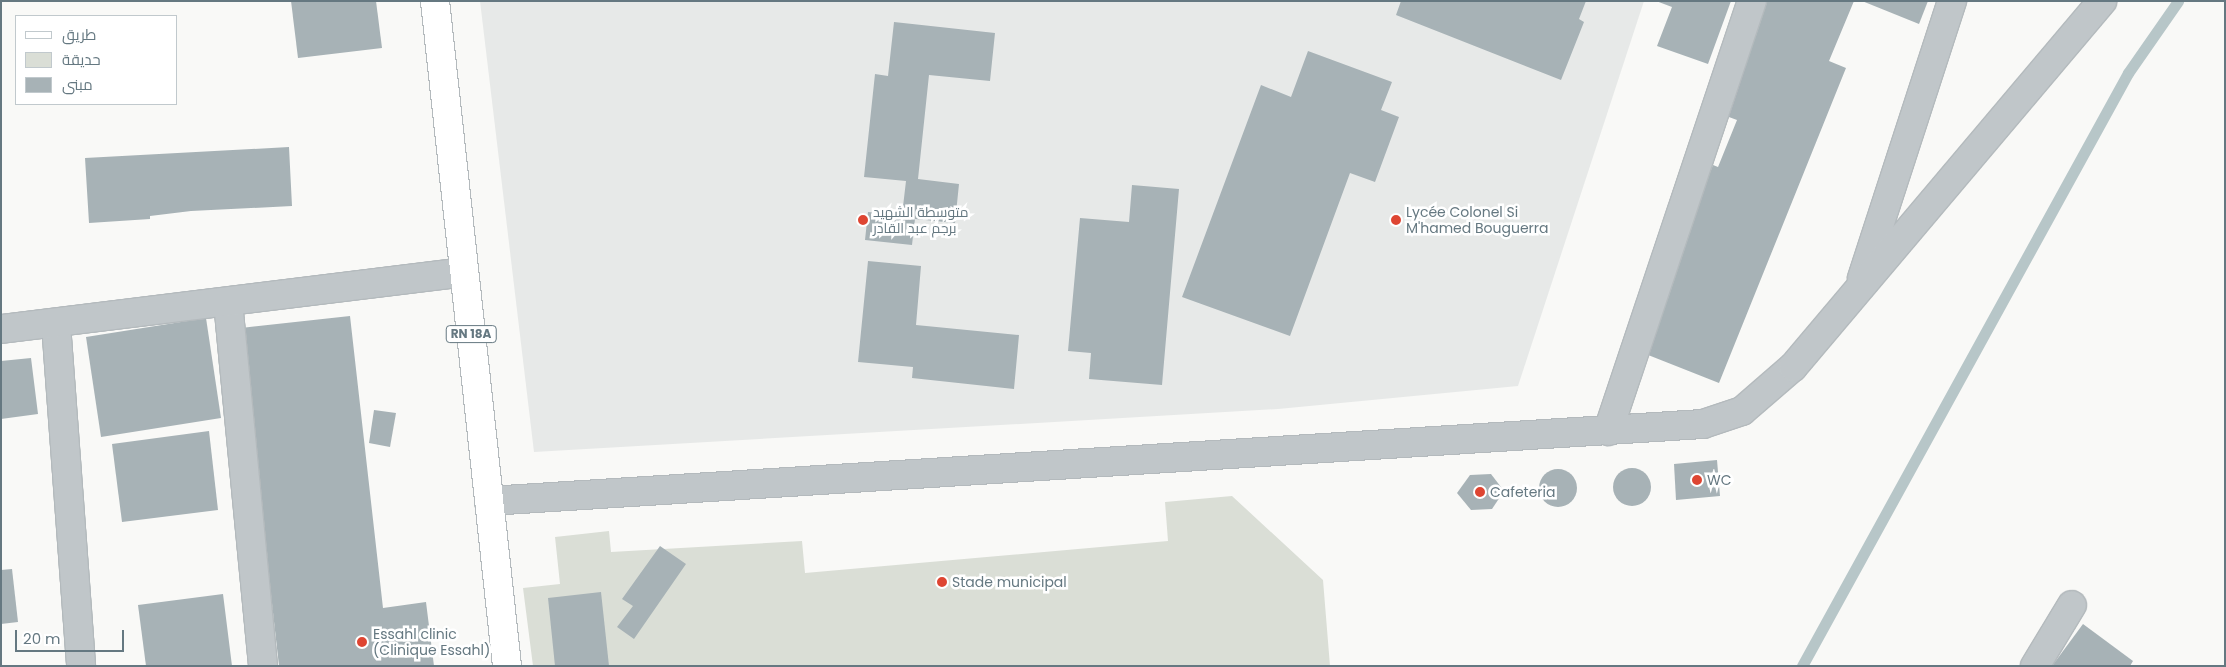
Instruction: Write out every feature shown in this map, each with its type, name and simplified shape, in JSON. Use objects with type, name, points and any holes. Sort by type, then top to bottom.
[{"type":"main road","name":"RN 18A","points":[[434,1],[507,666]]},
{"type":"street","points":[[1608,431],[1752,1]]},
{"type":"street","points":[[1857,292],[1952,1]]},
{"type":"street","points":[[489,501],[1702,424],[1742,411],[1793,367],[2102,1]]},
{"type":"street","points":[[1,329],[56,324],[464,272]]},
{"type":"street","points":[[228,302],[263,666]]},
{"type":"street","points":[[56,324],[81,666]]},
{"type":"street","points":[[2035,666],[2072,605]]},
{"type":"shaded area","name":"متوسطة الشهيد برجم عبد القادر","points":[[480,1],[1644,1],[1518,386],[1278,409],[534,452]]},
{"type":"green space","name":"Stade municipal","points":[[1232,496],[1323,580],[1330,666],[533,666],[523,588],[560,584],[555,537],[609,531],[611,552],[802,541],[805,573],[1168,541],[1165,502]]},
{"type":"building","points":[[291,1],[376,1],[382,48],[298,58]]},
{"type":"building","points":[[1401,1],[1586,1],[1579,19],[1584,22],[1561,80],[1396,15]]},
{"type":"building","points":[[1656,1],[1731,1],[1708,64],[1657,46],[1672,7]]},
{"type":"building","points":[[1763,1],[1854,1],[1829,61],[1846,68],[1719,383],[1638,351],[1713,165],[1718,167],[1737,120],[1718,113]]},
{"type":"building","points":[[1862,1],[1928,1],[1919,24]]},
{"type":"building","points":[[894,22],[995,33],[990,81],[929,75],[918,179],[959,184],[955,223],[915,219],[912,245],[865,240],[868,212],[902,215],[906,181],[864,177],[875,74],[888,76]]},
{"type":"building","points":[[1308,51],[1392,82],[1381,110],[1399,117],[1375,182],[1350,173],[1290,336],[1182,297],[1261,85],[1291,97]]},
{"type":"building","points":[[289,147],[292,206],[191,211],[150,216],[150,219],[89,223],[85,158]]},
{"type":"building","points":[[1132,185],[1179,189],[1162,385],[1089,379],[1091,353],[1068,351],[1080,218],[1129,222]]},
{"type":"building","points":[[868,261],[921,266],[916,325],[1019,335],[1014,389],[912,378],[913,367],[858,362]]},
{"type":"building","points":[[350,316],[383,608],[426,602],[434,666],[279,666],[241,328]]},
{"type":"building","points":[[206,318],[221,418],[101,437],[86,337]]},
{"type":"building","points":[[31,358],[38,414],[1,419],[1,361]]},
{"type":"building","points":[[374,410],[396,413],[390,447],[369,443]]},
{"type":"building","points":[[209,431],[218,510],[122,522],[112,444]]},
{"type":"building","name":"WC","points":[[1717,460],[1720,496],[1676,500],[1674,464]]},
{"type":"building","points":[[1632,468],[1639,469],[1645,474],[1650,480],[1650,494],[1645,500],[1639,505],[1632,506],[1625,505],[1619,500],[1614,494],[1613,487],[1614,480],[1619,474],[1625,469]]},
{"type":"building","points":[[1558,469],[1565,470],[1571,475],[1576,481],[1576,495],[1571,501],[1565,506],[1558,507],[1551,506],[1545,501],[1540,495],[1539,488],[1540,481],[1545,475],[1551,470]]},
{"type":"building","name":"Cafeteria","points":[[1491,474],[1504,491],[1492,509],[1471,510],[1457,493],[1470,475]]},
{"type":"building","points":[[660,546],[686,564],[634,639],[617,627],[633,606],[622,599]]},
{"type":"building","points":[[12,569],[18,622],[1,624],[1,570]]},
{"type":"building","points":[[601,592],[609,666],[555,666],[548,598]]},
{"type":"building","points":[[223,594],[232,666],[146,666],[138,605]]},
{"type":"building","points":[[2083,624],[2133,661],[2130,666],[2052,666]]},
{"type":"waterway","points":[[1802,666],[2128,73],[2178,1]]},
{"type":"place","name":"متوسطة الشهيد برجم عبد القادر","points":[[863,220]]},
{"type":"place","name":"Lycée Colonel Si M'hamed Bouguerra","points":[[1396,220]]},
{"type":"place","name":"WC","points":[[1697,480]]},
{"type":"place","name":"Cafeteria","points":[[1480,492]]},
{"type":"place","name":"Stade municipal","points":[[942,582]]},
{"type":"place","name":"Essahl clinic (Clinique Essahl)","points":[[362,642]]}]
